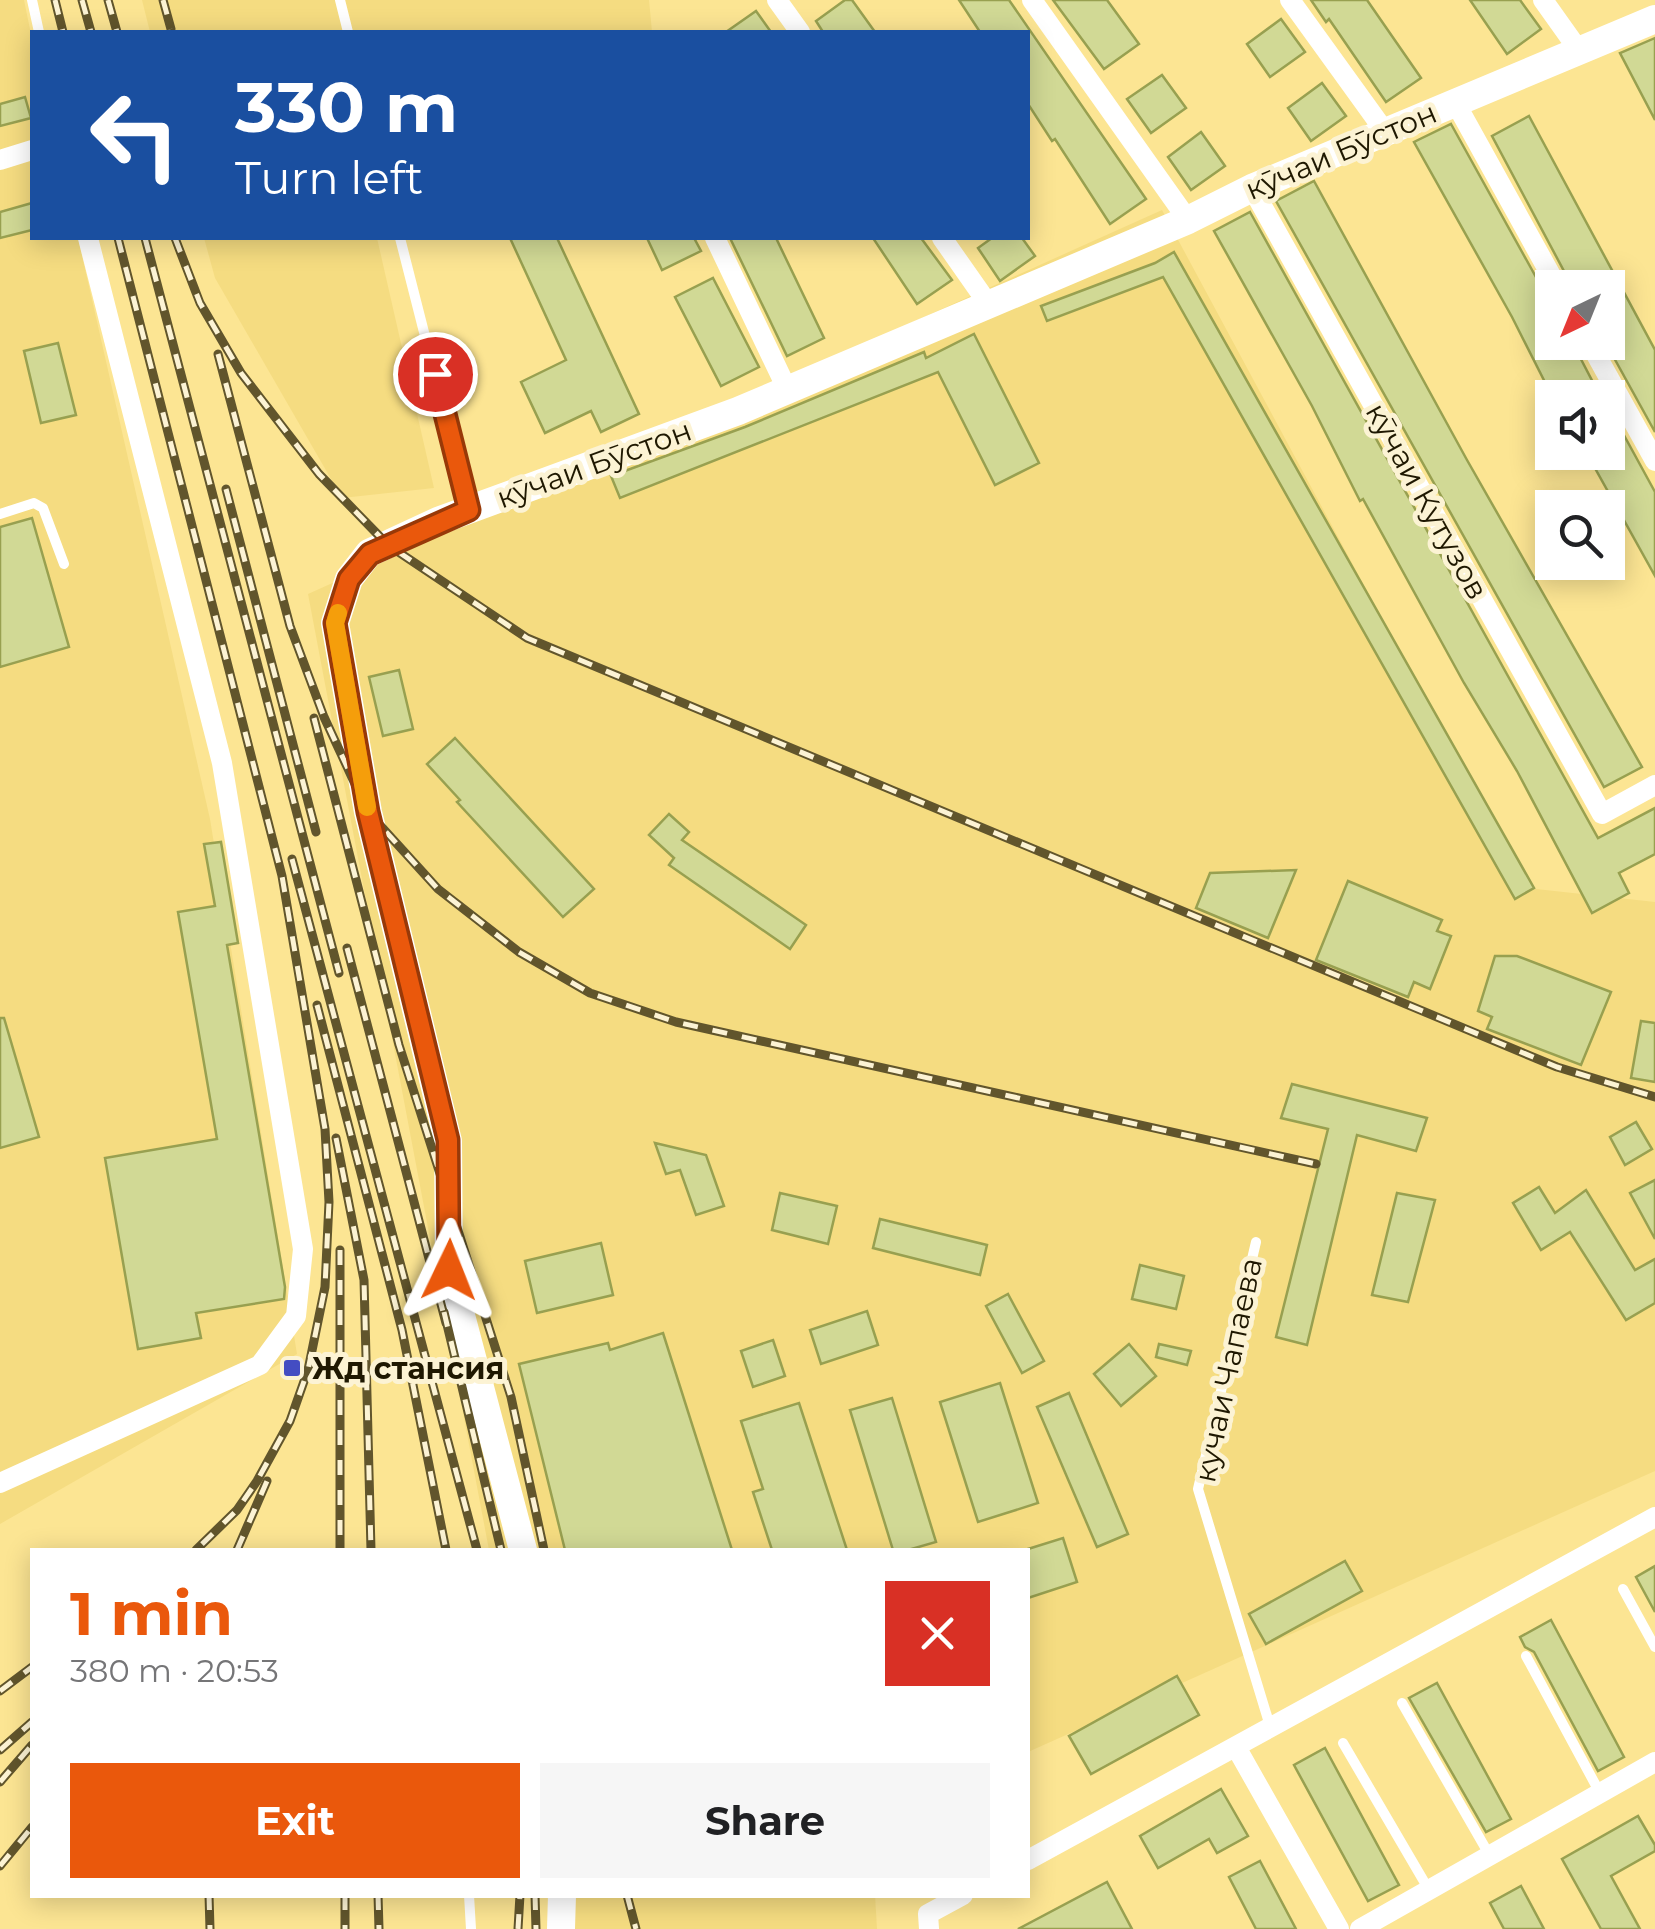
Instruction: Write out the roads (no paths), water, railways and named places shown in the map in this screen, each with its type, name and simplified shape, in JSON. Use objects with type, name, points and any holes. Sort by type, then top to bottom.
[{"type":"main road","name":"кӯчаи Бӯстон","points":[[522,1548],[449,1270],[448,1140],[368,812],[335,623],[349,579],[370,554],[469,510],[788,390],[1188,220],[1252,188],[1655,19]]},
{"type":"main road","points":[[562,1898],[562,1929]]},
{"type":"street","points":[[777,0],[799,30]]},
{"type":"street","points":[[1032,0],[1188,220]]},
{"type":"street","points":[[1290,0],[1386,133]]},
{"type":"street","points":[[1544,0],[1580,52]]},
{"type":"street","points":[[1455,102],[1548,270]]},
{"type":"street","points":[[0,160],[30,151]]},
{"type":"street","name":"кӯчаи Кутузов","points":[[1252,188],[1602,814],[1655,785]]},
{"type":"street","points":[[0,1482],[260,1365],[296,1316],[302,1249],[222,763],[89,240]]},
{"type":"street","points":[[716,240],[788,390]]},
{"type":"street","points":[[943,240],[989,305]]},
{"type":"street","points":[[1599,360],[1655,462]]},
{"type":"street","points":[[1030,1859],[1655,1517]]},
{"type":"street","points":[[1236,1748],[1338,1929]]},
{"type":"street","points":[[1360,1929],[1655,1762]]},
{"type":"street","points":[[928,1922],[959,1898]]},
{"type":"lane","points":[[32,0],[39,30]]},
{"type":"lane","points":[[340,0],[348,30]]},
{"type":"lane","points":[[401,240],[469,510]]},
{"type":"lane","points":[[0,514],[34,503],[42,508],[64,564]]},
{"type":"lane","name":"кучаи Чапаева","points":[[1256,1242],[1198,1489],[1270,1728]]},
{"type":"lane","points":[[1622,1589],[1655,1646]]},
{"type":"lane","points":[[1526,1656],[1600,1793]]},
{"type":"lane","points":[[1402,1703],[1490,1856]]},
{"type":"lane","points":[[1343,1743],[1429,1890]]},
{"type":"lane","points":[[469,1898],[471,1929]]},
{"type":"railway","points":[[55,0],[62,30]]},
{"type":"railway","points":[[82,0],[90,30]]},
{"type":"railway","points":[[108,0],[116,30]]},
{"type":"railway","points":[[163,0],[171,29]]},
{"type":"railway","points":[[119,240],[282,876],[325,1129],[329,1202],[325,1287],[308,1370],[290,1421],[257,1481],[237,1510],[198,1548]]},
{"type":"railway","points":[[146,240],[339,973]]},
{"type":"railway","points":[[176,240],[200,303],[241,373],[319,474],[388,545],[527,638],[1557,1067],[1655,1097]]},
{"type":"railway","points":[[218,354],[290,626],[324,717],[368,812],[438,889],[519,952],[590,993],[676,1022],[1316,1164]]},
{"type":"railway","points":[[226,489],[316,832]]},
{"type":"railway","points":[[314,718],[399,1045],[511,1397],[544,1548]]},
{"type":"railway","points":[[292,859],[476,1548]]},
{"type":"railway","points":[[347,948],[446,1323]]},
{"type":"railway","points":[[317,1005],[402,1330],[446,1548]]},
{"type":"railway","points":[[336,1138],[364,1280],[371,1548]]},
{"type":"railway","points":[[340,1250],[340,1548]]},
{"type":"railway","points":[[444,1312],[501,1548]]},
{"type":"railway","points":[[238,1548],[267,1481]]},
{"type":"railway","points":[[0,1691],[30,1668]]},
{"type":"railway","points":[[0,1750],[30,1724]]},
{"type":"railway","points":[[0,1782],[30,1747]]},
{"type":"railway","points":[[0,1866],[30,1829]]},
{"type":"railway","points":[[209,1898],[210,1929]]},
{"type":"railway","points":[[345,1898],[345,1929]]},
{"type":"railway","points":[[378,1898],[379,1929]]},
{"type":"railway","points":[[518,1929],[520,1898]]},
{"type":"railway","points":[[535,1898],[536,1929]]},
{"type":"railway","points":[[628,1898],[636,1929]]},
{"type":"place","name":"Жд стансия","points":[[292,1368]]}]
